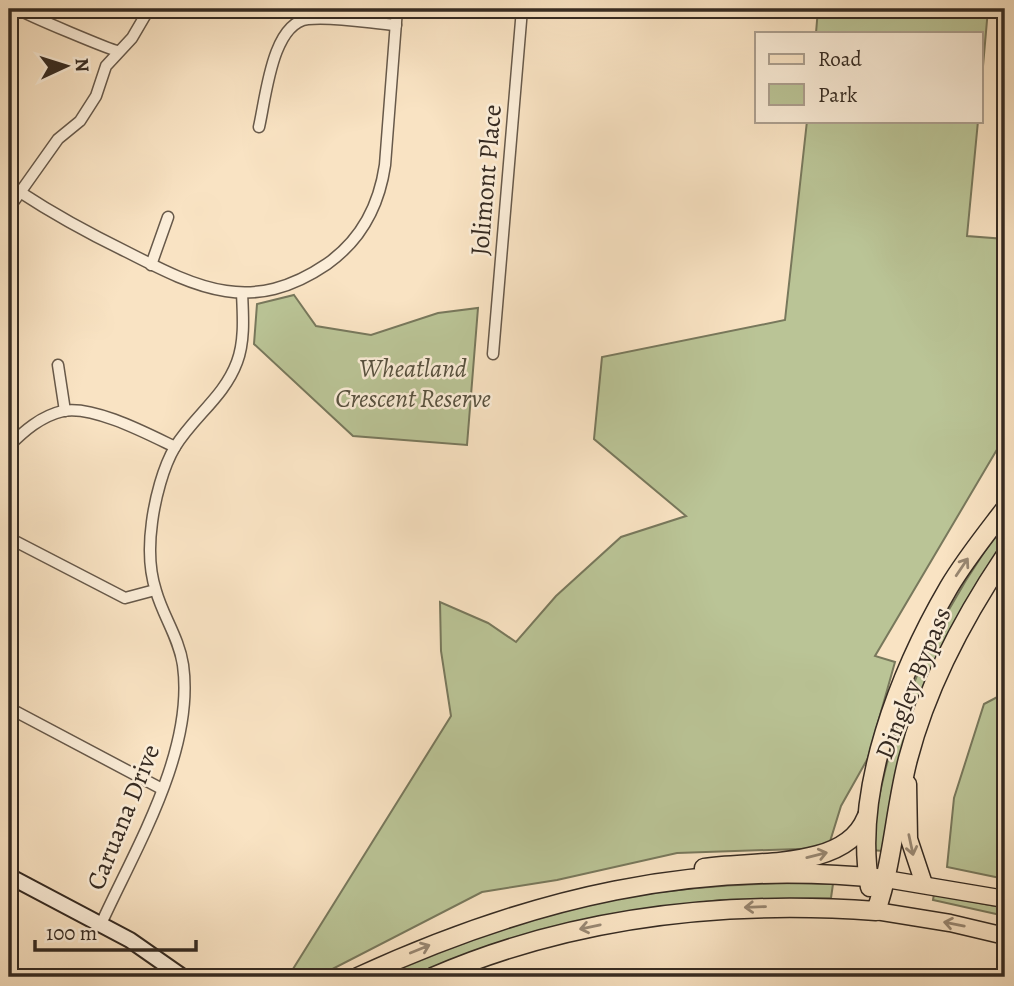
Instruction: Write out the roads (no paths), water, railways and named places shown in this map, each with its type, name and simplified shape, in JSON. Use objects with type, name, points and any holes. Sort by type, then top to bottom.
[{"type":"highway","name":"Dingley Bypass","points":[[877,878],[865,845],[867,813],[888,727],[928,626],[951,585],[1005,509]]},
{"type":"highway","name":"Dingley Bypass","points":[[877,878],[909,755],[937,679],[973,604],[1005,556]]},
{"type":"highway","points":[[654,884],[704,868],[740,862],[796,860],[829,852],[852,840],[867,813]]},
{"type":"highway","points":[[358,977],[485,923],[578,897],[654,884],[752,875],[877,878],[875,911],[759,906],[657,915],[535,940],[433,977]]},
{"type":"main road","points":[[909,755],[908,830],[917,870],[924,884]]},
{"type":"main road","points":[[9,876],[150,954],[183,977]]},
{"type":"main road","points":[[877,878],[1005,899]]},
{"type":"main road","points":[[875,911],[950,923],[1005,936]]},
{"type":"main road","points":[[150,954],[172,977]]},
{"type":"street","points":[[18,9],[110,51],[118,51]]},
{"type":"street","points":[[9,208],[58,139],[80,121],[96,96],[106,66],[132,38],[149,9]]},
{"type":"street","points":[[20,192],[63,220],[181,281],[242,293],[278,287],[300,279],[339,254],[363,229],[383,180],[397,9]]},
{"type":"street","name":"Jolimont Place","points":[[493,355],[522,9]]},
{"type":"street","points":[[259,127],[278,44],[289,27],[307,19],[396,25]]},
{"type":"street","points":[[151,265],[168,217]]},
{"type":"street","name":"Caruana Drive","points":[[100,925],[162,789],[180,728],[184,700],[183,665],[176,637],[155,590],[151,560],[152,522],[161,483],[175,447],[225,388],[238,360],[242,293]]},
{"type":"street","points":[[58,365],[65,411]]},
{"type":"street","points":[[9,446],[26,429],[65,411],[129,425],[175,447]]},
{"type":"street","points":[[9,538],[125,598],[155,590]]},
{"type":"street","points":[[9,708],[162,789]]},
{"type":"park label","name":"Wheatland Crescent Reserve","points":[[413,383]]}]
